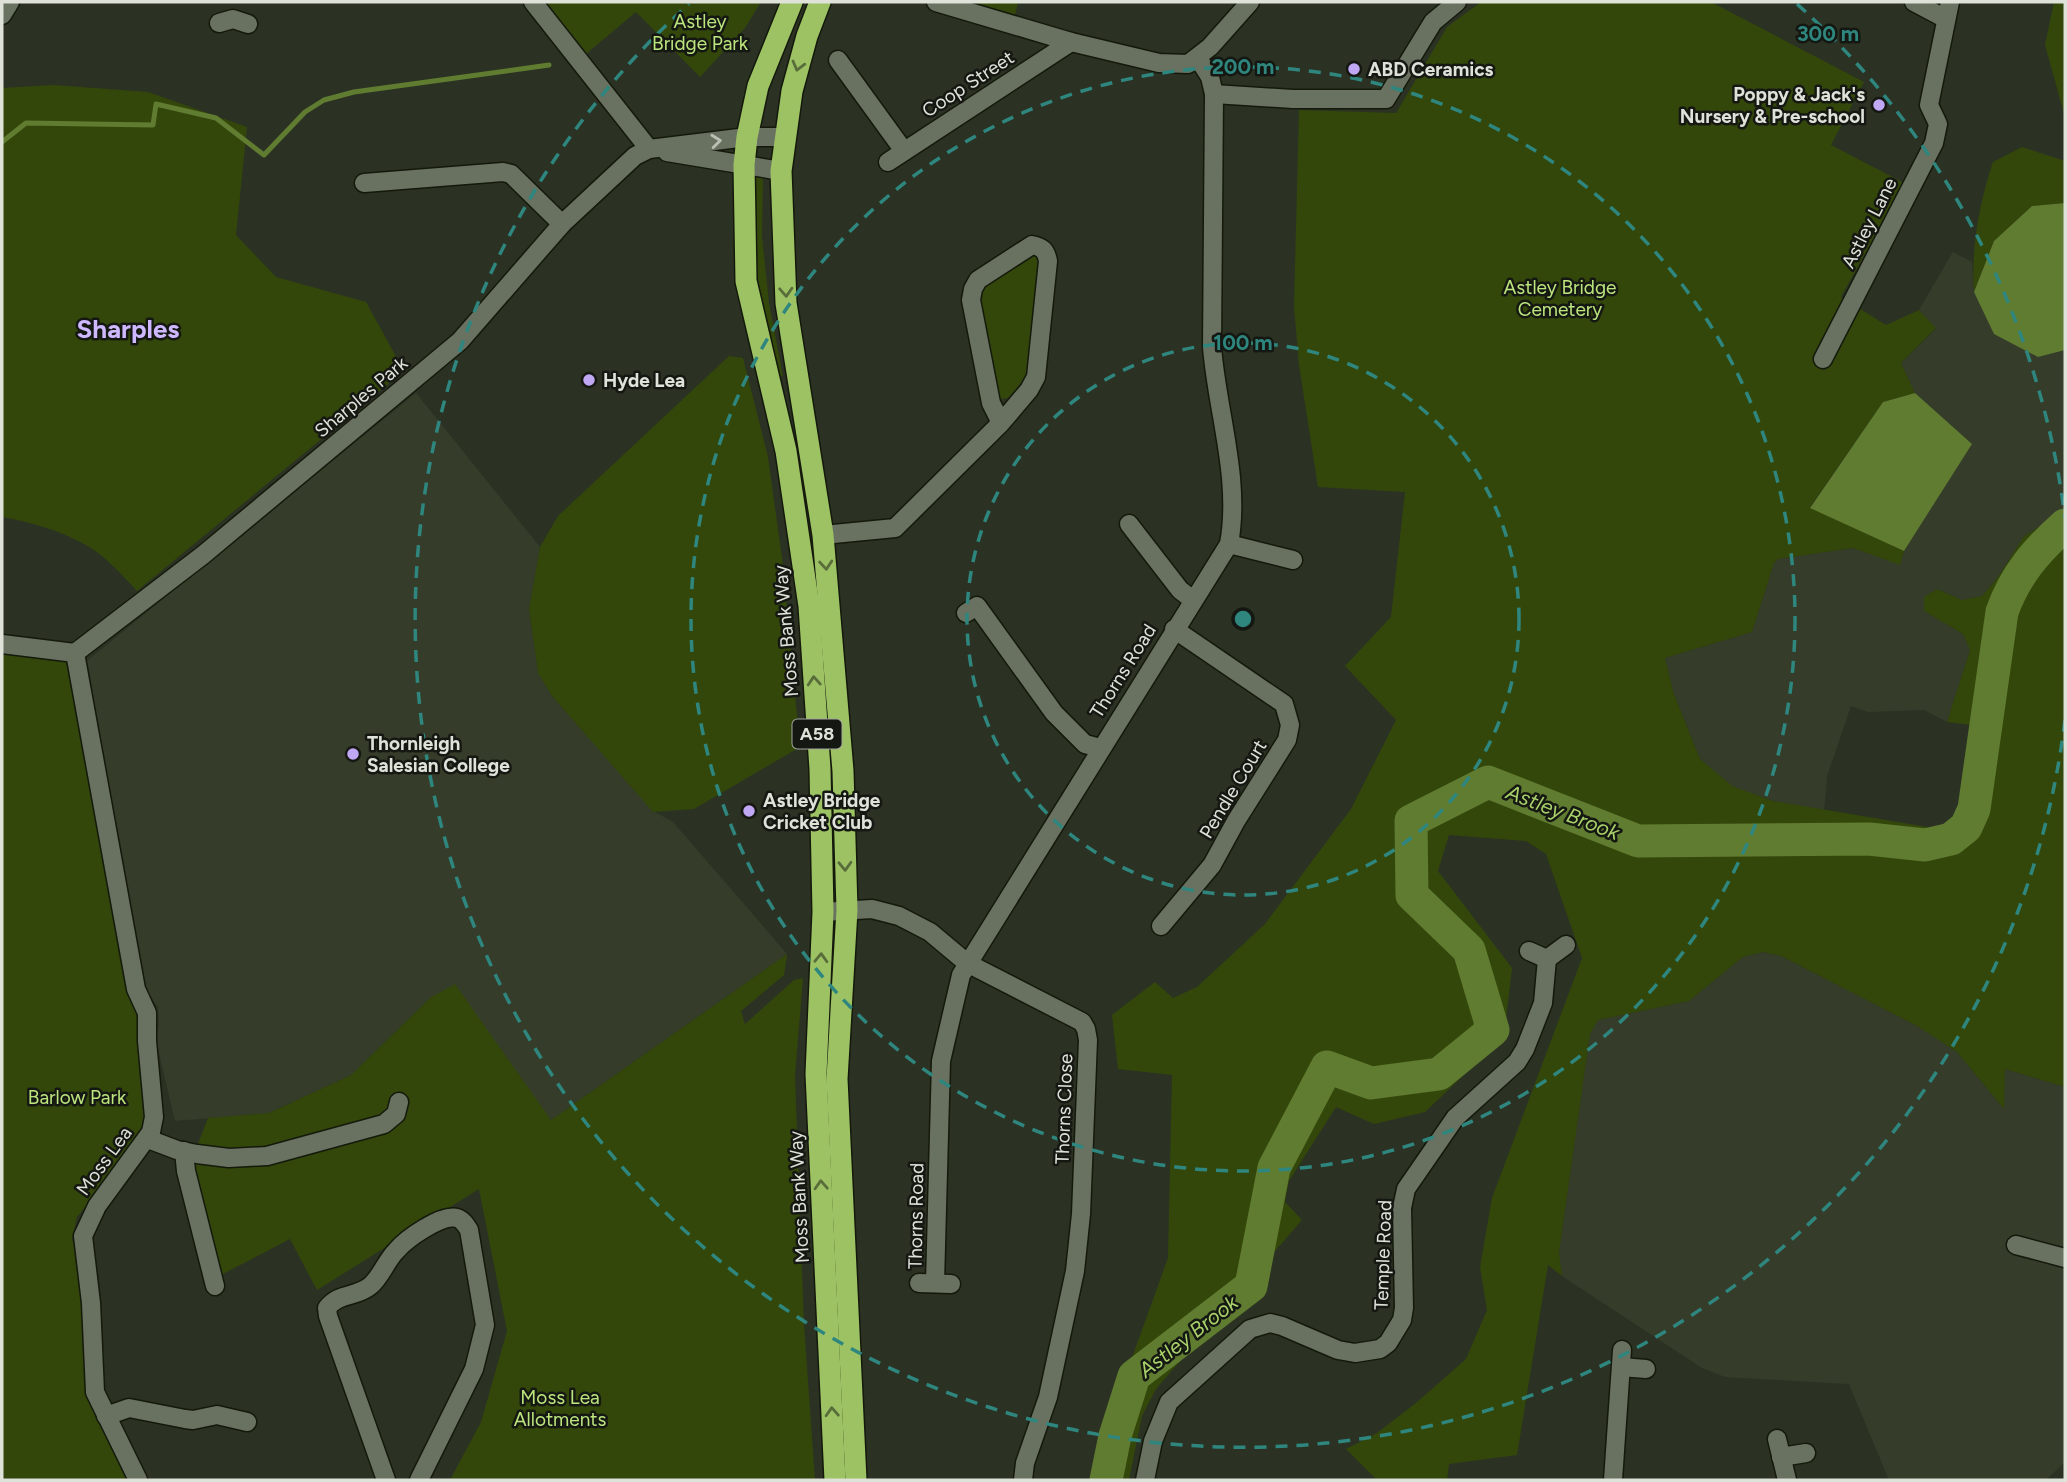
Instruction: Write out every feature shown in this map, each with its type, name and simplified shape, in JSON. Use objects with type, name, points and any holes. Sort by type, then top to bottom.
[{"type":"highway","name":"Moss Bank Way","points":[[792,2],[758,86],[747,137],[744,165],[746,281],[786,451],[809,606],[820,769],[823,912],[816,1074],[835,1480]]},
{"type":"highway","name":"A58","points":[[820,2],[807,36],[792,91],[780,171],[786,303],[823,535],[842,771],[847,910],[837,1079],[856,1480]]},
{"type":"street","points":[[2,15],[10,2]]},
{"type":"street","points":[[533,2],[649,149],[780,171]]},
{"type":"street","points":[[936,2],[1071,42],[1160,63],[1193,61],[1250,2]]},
{"type":"street","points":[[1213,94],[1306,99],[1386,99],[1433,22],[1457,2]]},
{"type":"street","points":[[1914,2],[1948,10]]},
{"type":"street","name":"Astley Lane","points":[[1823,359],[1934,144],[1938,124],[1929,105],[1948,10]]},
{"type":"street","name":"Coop Street","points":[[888,162],[1071,42]]},
{"type":"street","points":[[838,60],[904,151]]},
{"type":"street","name":"Thorns Road","points":[[935,1283],[941,1061],[959,980],[1100,748],[1229,544],[1232,508],[1230,471],[1212,347],[1213,94],[1210,77],[1193,61]]},
{"type":"street","points":[[649,149],[747,137],[784,137]]},
{"type":"street","name":"Sharples Park","points":[[75,653],[203,555],[460,341],[562,224],[635,156],[649,149]]},
{"type":"street","points":[[364,183],[503,172],[511,174],[562,224]]},
{"type":"street","points":[[823,535],[895,528],[1001,422],[1029,390],[1036,377],[1048,261],[1046,252],[1041,247],[1032,245],[978,280],[972,289],[971,300],[991,403],[1001,422]]},
{"type":"street","points":[[1129,524],[1180,590],[1193,600]]},
{"type":"street","points":[[1229,544],[1293,561]]},
{"type":"street","points":[[966,613],[977,606],[1054,713],[1085,744],[1100,748]]},
{"type":"street","name":"Pendle Court","points":[[1161,926],[1212,865],[1287,740],[1290,725],[1284,704],[1174,629]]},
{"type":"street","points":[[2,644],[75,653]]},
{"type":"street","name":"Moss Lea","points":[[75,653],[136,989],[148,1013],[147,1041],[154,1117],[148,1139],[97,1206],[82,1236],[91,1303],[94,1392],[138,1480]]},
{"type":"street","name":"Thorns Close","points":[[823,912],[872,909],[899,916],[930,932],[967,963],[1082,1021],[1086,1029],[1088,1040],[1081,1214],[1075,1271],[1048,1397],[1023,1480]]},
{"type":"street","points":[[1529,951],[1547,959],[1566,945]]},
{"type":"street","name":"Temple Road","points":[[1146,1480],[1153,1441],[1169,1402],[1250,1329],[1270,1324],[1282,1326],[1338,1350],[1355,1353],[1380,1349],[1388,1343],[1402,1320],[1404,1308],[1402,1208],[1406,1189],[1455,1118],[1508,1072],[1521,1056],[1543,1003],[1547,959]]},
{"type":"street","points":[[148,1139],[184,1151],[229,1158],[267,1156],[384,1124],[396,1114],[399,1102]]},
{"type":"street","points":[[184,1151],[186,1171],[215,1286]]},
{"type":"street","points":[[386,1480],[327,1308],[339,1297],[355,1294],[374,1283],[395,1252],[415,1233],[448,1218],[457,1218],[464,1222],[469,1230],[485,1325],[474,1368],[419,1480]]},
{"type":"street","points":[[2016,1245],[2065,1258]]},
{"type":"street","points":[[1613,1480],[1622,1359],[1646,1370]]},
{"type":"street","points":[[106,1416],[129,1408],[193,1420],[217,1415],[247,1422]]},
{"type":"street","points":[[1777,1439],[1787,1480]]},
{"type":"street","points":[[1781,1457],[1807,1453]]},
{"type":"shaded area","points":[[2065,203],[2065,350],[2038,357],[1994,334],[1974,292],[1994,241],[2032,206]]},
{"type":"shaded area","points":[[1953,252],[1972,262],[1974,292],[2038,357],[2065,350],[2065,512],[2024,536],[1998,577],[1982,596],[1962,600],[1937,589],[1924,611],[1963,634],[1970,650],[1947,722],[1924,710],[1868,712],[1851,706],[1827,776],[1824,811],[1773,801],[1731,786],[1700,759],[1674,694],[1665,658],[1752,632],[1774,563],[1778,559],[1853,548],[1900,564],[1904,551],[1972,444],[1915,393],[1901,363],[1936,329],[1919,310]]},
{"type":"shaded area","name":"Thornleigh Salesian College","points":[[416,393],[540,547],[529,609],[538,673],[552,696],[653,811],[673,822],[787,954],[551,1120],[430,998],[351,1075],[269,1113],[175,1121],[156,1040],[158,1007],[145,989],[87,661]]},
{"type":"shaded area","points":[[1915,393],[1972,444],[1904,551],[1810,508],[1883,402]]},
{"type":"shaded area","points":[[1762,952],[1781,956],[1917,1026],[1957,1052],[2003,1108],[2004,1069],[2065,1087],[2065,1462],[2046,1480],[1889,1480],[1849,1384],[1725,1377],[1702,1368],[1562,1276],[1559,1252],[1590,1033],[1598,1020],[1689,1001],[1743,957]]},
{"type":"green space","name":"Astley Bridge Park","points":[[545,2],[761,2],[745,28],[700,77],[636,12],[586,54]]},
{"type":"green space","points":[[962,2],[1018,2],[1014,20]]},
{"type":"green space","name":"Astley Bridge Cemetery","points":[[1481,2],[1711,2],[1864,82],[1831,145],[1904,183],[1841,297],[1886,325],[1919,310],[1936,328],[1901,363],[1915,393],[1883,402],[1810,507],[1904,551],[1900,565],[1853,548],[1778,559],[1774,563],[1752,632],[1665,658],[1674,694],[1700,759],[1732,786],[1773,801],[1951,831],[1965,817],[1980,726],[1947,722],[1970,650],[1963,634],[1924,611],[1924,597],[1937,589],[1962,600],[1982,596],[1998,577],[2024,536],[2065,512],[2065,1087],[2005,1069],[2004,1109],[1957,1052],[1917,1026],[1781,956],[1763,952],[1743,957],[1689,1001],[1598,1020],[1590,1034],[1559,1252],[1562,1276],[1548,1265],[1517,1455],[1449,1464],[1447,1480],[1377,1480],[1346,1449],[1377,1433],[1466,1359],[1487,1310],[1480,1267],[1492,1198],[1582,958],[1546,854],[1526,841],[1449,835],[1438,871],[1512,968],[1504,1037],[1425,1112],[1374,1124],[1336,1107],[1289,1181],[1285,1202],[1302,1220],[1156,1389],[1142,1416],[1129,1480],[1099,1480],[1107,1440],[1134,1352],[1168,1258],[1172,1075],[1118,1069],[1112,1015],[1155,982],[1173,998],[1197,987],[1265,924],[1351,809],[1396,720],[1345,666],[1391,617],[1405,492],[1318,487],[1299,365],[1294,306],[1299,110],[1396,113],[1447,27]]},
{"type":"green space","points":[[2054,2],[2065,2],[2065,117],[2045,45]]},
{"type":"green space","points":[[54,85],[148,92],[247,127],[236,235],[276,277],[366,302],[404,371],[137,591],[106,559],[84,544],[44,527],[2,517],[2,88]]},
{"type":"green space","points":[[2022,147],[2065,161],[2065,203],[2032,206],[1994,241],[1974,292],[1977,226],[1993,162]]},
{"type":"green space","points":[[750,172],[763,174],[762,237],[769,303],[783,376],[778,377],[761,304],[753,238]]},
{"type":"green space","points":[[1032,254],[1039,257],[1041,263],[1027,376],[1008,398],[1000,399],[994,394],[977,303],[986,282]]},
{"type":"green space","points":[[729,356],[743,358],[768,457],[782,558],[800,747],[694,809],[653,812],[552,696],[538,673],[529,609],[540,547],[558,516]]},
{"type":"green space","name":"Barlow Park","points":[[2,644],[75,653],[136,989],[154,1117],[142,1137],[77,1217],[72,1239],[91,1303],[95,1392],[138,1480],[2,1480]]},
{"type":"green space","name":"Moss Lea Allotments","points":[[787,954],[784,975],[741,1011],[745,1024],[794,980],[803,978],[795,1076],[804,1325],[815,1480],[450,1480],[481,1422],[507,1331],[479,1189],[317,1290],[290,1239],[221,1275],[189,1167],[208,1118],[269,1113],[351,1075],[430,998],[455,984],[551,1120]]},
{"type":"waterway","points":[[2,142],[26,123],[153,125],[156,104],[216,118],[264,155],[305,112],[324,100],[354,92],[549,65]]},
{"type":"waterway","name":"Astley Brook","points":[[1106,1480],[1115,1436],[1134,1376],[1251,1286],[1274,1168],[1327,1067],[1371,1083],[1439,1074],[1493,1030],[1469,950],[1412,895],[1411,821],[1488,782],[1638,841],[1869,839],[1925,845],[1951,839],[1966,827],[1974,809],[2002,612],[2013,586],[2027,564],[2065,525]]},
{"type":"place","name":"ABD Ceramics","points":[[1354,69]]},
{"type":"place","name":"Poppy & Jack's Nursery & Pre-school","points":[[1879,105]]},
{"type":"place","name":"Hyde Lea","points":[[589,380]]},
{"type":"place","name":"Thornleigh Salesian College","points":[[353,754]]},
{"type":"place","name":"Astley Bridge Cricket Club","points":[[749,811]]},
{"type":"district","name":"Sharples","points":[[128,329]]}]
